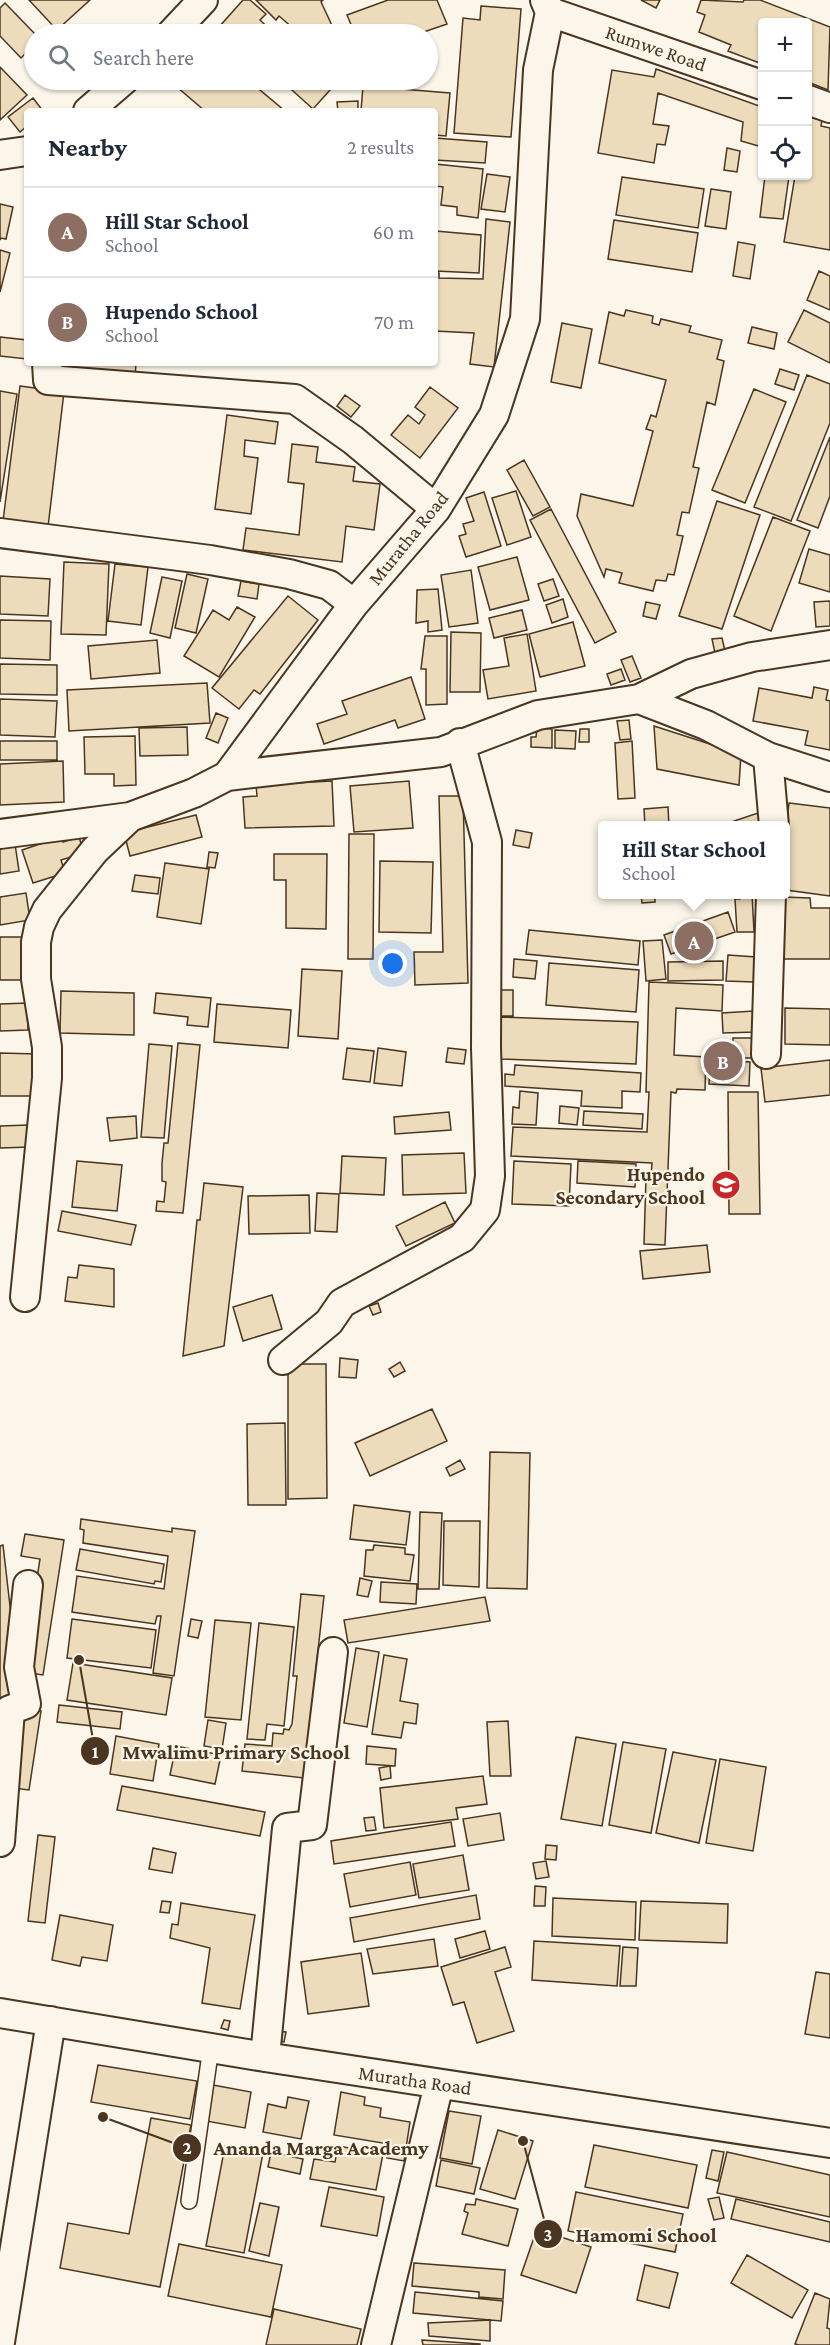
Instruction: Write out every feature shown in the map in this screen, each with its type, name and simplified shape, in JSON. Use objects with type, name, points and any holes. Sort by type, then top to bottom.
[{"type":"street","points":[[180,24],[202,0]]},
{"type":"street","name":"Rumwe Road","points":[[548,6],[758,84]]},
{"type":"street","name":"Muratha Road","points":[[0,834],[130,817],[194,793],[227,776],[354,604],[436,509],[494,415],[525,319],[538,70],[548,6]]},
{"type":"street","points":[[91,108],[112,90]]},
{"type":"street","points":[[812,102],[830,108]]},
{"type":"street","points":[[0,155],[24,151]]},
{"type":"street","points":[[46,366],[48,380],[296,399],[353,440],[436,509]]},
{"type":"street","points":[[0,533],[210,560],[289,574],[329,585],[354,604]]},
{"type":"street","points":[[227,776],[441,752],[460,743],[538,716],[639,699],[691,674],[752,657],[830,645]]},
{"type":"street","points":[[639,699],[706,725],[768,757],[830,777]]},
{"type":"street","points":[[283,1360],[329,1322],[342,1303],[462,1238],[485,1210],[490,1176],[486,1048],[487,842],[460,743]]},
{"type":"street","points":[[768,757],[774,821]]},
{"type":"street","points":[[25,1297],[47,1078],[47,1047],[36,980],[36,942],[47,910],[95,850],[130,817]]},
{"type":"street","points":[[766,1054],[771,899]]},
{"type":"street","points":[[0,1842],[10,1710],[26,1704],[19,1667],[28,1584]]},
{"type":"street","points":[[265,2057],[287,1828],[312,1825],[333,1652]]},
{"type":"street","name":"Muratha Road","points":[[0,2013],[265,2057],[830,2143]]},
{"type":"street","points":[[0,2342],[51,2020]]},
{"type":"street","points":[[376,2345],[439,2084]]},
{"type":"lane","points":[[189,2201],[212,2047]]},
{"type":"building","points":[[29,0],[90,0],[64,24],[51,24]]},
{"type":"building","points":[[243,0],[250,0],[266,14],[260,20],[264,24],[222,24]]},
{"type":"building","points":[[256,0],[323,0],[321,2],[331,24],[288,24],[279,16],[276,20]]},
{"type":"building","points":[[388,0],[437,0],[447,24],[438,27],[438,24],[351,24],[347,15]]},
{"type":"building","points":[[641,0],[660,0],[656,8]]},
{"type":"building","points":[[701,0],[743,2],[744,0],[760,0],[807,18],[758,18],[758,62],[728,51],[731,45],[699,32],[705,15],[697,12]]},
{"type":"building","points":[[5,3],[25,24],[24,55],[21,58],[0,36],[0,8]]},
{"type":"building","points":[[481,6],[521,9],[511,137],[454,133],[463,18],[480,20]]},
{"type":"building","points":[[812,20],[830,27],[828,90],[812,84]]},
{"type":"building","points":[[0,67],[27,95],[0,120]]},
{"type":"building","points":[[656,69],[758,106],[758,146],[741,141],[743,122],[658,93],[653,124],[669,126],[665,145],[657,144],[654,163],[598,153],[612,70],[654,77]]},
{"type":"building","points":[[180,90],[260,90],[281,108],[202,108]]},
{"type":"building","points":[[292,90],[330,90],[312,108]]},
{"type":"building","points":[[363,90],[450,93],[446,136],[438,135],[438,108],[361,108]]},
{"type":"building","points":[[33,98],[41,108],[24,108],[24,129],[20,132],[8,117]]},
{"type":"building","points":[[358,101],[358,108],[338,108],[337,102]]},
{"type":"building","points":[[812,118],[822,120],[821,126],[830,128],[830,250],[784,242],[794,180],[812,180]]},
{"type":"building","points":[[438,138],[487,142],[485,163],[438,160]]},
{"type":"building","points":[[727,148],[740,151],[737,172],[724,170]]},
{"type":"building","points":[[438,164],[483,169],[478,218],[457,215],[457,207],[441,205],[443,187],[438,186]]},
{"type":"building","points":[[487,174],[510,177],[505,212],[481,209]]},
{"type":"building","points":[[622,177],[704,189],[698,228],[616,215]]},
{"type":"building","points":[[765,180],[788,180],[783,219],[760,217]]},
{"type":"building","points":[[711,189],[731,192],[726,229],[705,226]]},
{"type":"building","points":[[0,204],[13,207],[6,239],[1,238],[0,240]]},
{"type":"building","points":[[486,219],[510,222],[494,367],[470,364],[474,333],[438,331],[438,273],[439,278],[483,279]]},
{"type":"building","points":[[614,220],[698,233],[692,272],[608,259]]},
{"type":"building","points":[[438,231],[481,235],[479,273],[438,271]]},
{"type":"building","points":[[738,242],[755,245],[750,279],[733,276]]},
{"type":"building","points":[[0,250],[10,253],[0,292]]},
{"type":"building","points":[[819,271],[830,276],[830,310],[807,300]]},
{"type":"building","points":[[626,310],[653,316],[652,323],[659,325],[661,319],[691,326],[689,332],[722,340],[717,359],[724,361],[715,405],[707,402],[693,467],[699,468],[689,513],[682,512],[677,535],[683,536],[674,575],[668,574],[666,581],[656,580],[653,591],[619,583],[622,573],[606,569],[604,577],[577,516],[581,494],[633,506],[653,431],[646,429],[651,415],[656,417],[666,380],[599,363],[609,312],[624,316]]},
{"type":"building","points":[[804,310],[830,323],[830,363],[788,342]]},
{"type":"building","points":[[562,323],[592,329],[581,388],[551,382]]},
{"type":"building","points":[[752,327],[777,333],[774,349],[748,343]]},
{"type":"building","points":[[0,337],[24,340],[24,359],[0,356]]},
{"type":"building","points":[[62,366],[136,366],[135,378],[62,374]]},
{"type":"building","points":[[780,369],[799,375],[794,390],[775,384]]},
{"type":"building","points":[[807,375],[830,384],[830,423],[791,521],[754,507]]},
{"type":"building","points":[[20,386],[64,392],[48,527],[3,521]]},
{"type":"building","points":[[430,387],[458,408],[420,458],[391,435],[408,415],[419,424],[425,415],[415,407]]},
{"type":"building","points":[[754,389],[786,402],[745,503],[712,490]]},
{"type":"building","points":[[0,391],[17,394],[0,502]]},
{"type":"building","points":[[345,395],[360,406],[351,417],[337,406]]},
{"type":"building","points":[[227,415],[278,422],[275,444],[245,440],[244,456],[258,458],[251,514],[215,509]]},
{"type":"building","points":[[830,437],[830,496],[818,528],[797,520]]},
{"type":"building","points":[[292,444],[318,447],[316,462],[355,467],[353,481],[380,484],[374,530],[346,526],[342,562],[243,550],[246,528],[299,535],[304,484],[288,482]]},
{"type":"building","points":[[524,460],[550,507],[533,516],[507,470]]},
{"type":"building","points":[[516,491],[531,537],[507,545],[492,498]]},
{"type":"building","points":[[484,492],[501,546],[466,557],[459,536],[466,534],[463,524],[474,521],[466,498]]},
{"type":"building","points":[[717,501],[760,515],[722,629],[679,616]]},
{"type":"building","points":[[551,509],[616,632],[595,643],[530,520]]},
{"type":"building","points":[[773,517],[810,531],[771,631],[734,616]]},
{"type":"building","points":[[809,549],[830,555],[830,592],[799,583]]},
{"type":"building","points":[[517,557],[529,600],[490,610],[478,567]]},
{"type":"building","points":[[64,562],[109,564],[106,635],[61,634]]},
{"type":"building","points":[[115,564],[148,567],[141,625],[108,621]]},
{"type":"building","points":[[471,570],[478,623],[449,627],[441,575]]},
{"type":"building","points":[[187,574],[208,579],[196,633],[175,628]]},
{"type":"building","points":[[0,576],[50,579],[48,616],[0,614]]},
{"type":"building","points":[[162,577],[182,581],[170,638],[150,633]]},
{"type":"building","points":[[553,579],[559,596],[544,601],[538,584]]},
{"type":"building","points":[[241,581],[259,584],[257,599],[238,596]]},
{"type":"building","points":[[438,589],[442,630],[428,632],[428,621],[416,623],[417,590]]},
{"type":"building","points":[[288,596],[318,620],[260,694],[254,690],[239,709],[212,688]]},
{"type":"building","points":[[563,599],[568,617],[552,623],[546,605]]},
{"type":"building","points":[[830,601],[830,626],[816,627],[814,602]]},
{"type":"building","points":[[646,602],[660,605],[656,619],[643,616]]},
{"type":"building","points":[[237,607],[255,617],[219,677],[184,656],[213,610],[229,620]]},
{"type":"building","points":[[522,610],[527,630],[494,638],[489,618]]},
{"type":"building","points":[[0,620],[51,621],[50,660],[0,658]]},
{"type":"building","points":[[573,622],[585,666],[540,677],[529,634]]},
{"type":"building","points":[[451,632],[481,633],[480,692],[450,692]]},
{"type":"building","points":[[527,634],[536,691],[488,699],[483,670],[509,666],[504,638]]},
{"type":"building","points":[[425,636],[447,636],[447,704],[426,705],[426,669],[421,669]]},
{"type":"building","points":[[722,638],[725,651],[715,653],[712,639]]},
{"type":"building","points":[[157,640],[160,673],[91,679],[88,646]]},
{"type":"building","points":[[632,656],[641,678],[630,682],[621,660]]},
{"type":"building","points":[[0,664],[57,665],[57,695],[0,694]]},
{"type":"building","points":[[621,669],[625,680],[611,685],[607,674]]},
{"type":"building","points":[[411,677],[425,719],[398,728],[395,720],[324,744],[317,724],[347,714],[342,701]]},
{"type":"building","points":[[207,683],[210,723],[69,731],[67,690]]},
{"type":"building","points":[[814,687],[828,690],[826,700],[830,701],[830,750],[805,745],[808,731],[753,721],[759,688],[812,698]]},
{"type":"building","points":[[0,699],[57,701],[55,737],[0,735]]},
{"type":"building","points":[[216,713],[228,718],[218,743],[206,738]]},
{"type":"building","points":[[629,720],[631,739],[620,740],[617,721]]},
{"type":"building","points":[[654,726],[741,754],[739,785],[657,769]]},
{"type":"building","points":[[187,727],[188,755],[140,756],[139,728]]},
{"type":"building","points":[[537,728],[552,729],[552,748],[531,747],[531,737],[536,737]]},
{"type":"building","points":[[580,729],[589,729],[589,742],[579,742]]},
{"type":"building","points":[[555,730],[576,731],[575,749],[555,748]]},
{"type":"building","points":[[135,736],[136,785],[114,786],[114,774],[85,774],[84,737]]},
{"type":"building","points":[[0,741],[57,741],[57,760],[0,760]]},
{"type":"building","points":[[632,741],[635,798],[618,799],[615,743]]},
{"type":"building","points":[[63,761],[64,802],[0,805],[0,764]]},
{"type":"building","points":[[332,781],[334,826],[245,828],[243,797],[257,796],[256,785]]},
{"type":"building","points":[[409,781],[413,828],[354,832],[350,786]]},
{"type":"building","points":[[439,796],[463,796],[468,983],[415,985],[414,952],[443,952]]},
{"type":"building","points":[[789,803],[830,808],[830,896],[790,891],[790,821],[787,821]]},
{"type":"building","points":[[668,807],[669,821],[645,821],[644,809]]},
{"type":"building","points":[[761,812],[761,821],[734,821]]},
{"type":"building","points":[[196,815],[202,837],[130,856],[124,833]]},
{"type":"building","points":[[516,830],[532,833],[529,848],[513,845]]},
{"type":"building","points":[[349,834],[374,834],[373,959],[348,959]]},
{"type":"building","points":[[61,837],[63,842],[79,837],[84,853],[61,860],[65,873],[33,883],[22,850]]},
{"type":"building","points":[[15,844],[19,871],[0,874],[0,846]]},
{"type":"building","points":[[209,852],[218,853],[215,868],[207,867]]},
{"type":"building","points":[[274,854],[327,854],[326,929],[286,928],[286,880],[274,880]]},
{"type":"building","points":[[380,861],[433,862],[431,933],[379,932]]},
{"type":"building","points":[[165,863],[209,869],[201,924],[157,917]]},
{"type":"building","points":[[135,875],[160,878],[158,894],[132,891]]},
{"type":"building","points":[[26,893],[30,920],[0,925],[0,897]]},
{"type":"building","points":[[810,898],[811,908],[830,908],[830,959],[783,959],[783,899]]},
{"type":"building","points":[[642,899],[655,899],[655,902],[642,903]]},
{"type":"building","points":[[735,899],[752,899],[754,932],[737,932]]},
{"type":"building","points":[[728,912],[735,932],[671,954],[664,935]]},
{"type":"building","points":[[529,930],[640,941],[638,965],[526,954]]},
{"type":"building","points":[[0,937],[27,937],[27,980],[0,980]]},
{"type":"building","points":[[662,940],[666,979],[646,981],[643,941]]},
{"type":"building","points":[[728,955],[756,957],[754,982],[726,981]]},
{"type":"building","points":[[514,959],[537,961],[535,979],[513,977]]},
{"type":"building","points":[[723,961],[723,980],[668,981],[668,962]]},
{"type":"building","points":[[549,963],[639,970],[636,1012],[546,1005]]},
{"type":"building","points":[[302,969],[342,971],[338,1039],[298,1036]]},
{"type":"building","points":[[649,982],[723,985],[722,1011],[676,1008],[674,1055],[706,1057],[705,1090],[677,1089],[676,1093],[671,1092],[665,1245],[644,1244],[646,1177],[651,1176],[652,1163],[511,1156],[513,1127],[647,1132]]},
{"type":"building","points":[[497,990],[513,990],[513,1016],[497,1016]]},
{"type":"building","points":[[61,991],[134,993],[134,1035],[60,1033]]},
{"type":"building","points":[[156,993],[211,998],[208,1027],[187,1025],[188,1017],[154,1013]]},
{"type":"building","points":[[27,1003],[28,1030],[0,1031],[0,1004]]},
{"type":"building","points":[[217,1004],[291,1010],[288,1048],[214,1042]]},
{"type":"building","points":[[785,1008],[830,1009],[830,1045],[785,1044]]},
{"type":"building","points":[[754,1011],[755,1032],[723,1033],[722,1013]]},
{"type":"building","points":[[501,1017],[638,1022],[636,1064],[500,1059]]},
{"type":"building","points":[[733,1038],[759,1038],[759,1052],[752,1052],[752,1058],[732,1058]]},
{"type":"building","points":[[178,1043],[200,1045],[183,1213],[156,1211],[157,1201],[164,1202],[166,1182],[162,1181],[162,1163],[164,1143],[168,1143]]},
{"type":"building","points":[[149,1044],[172,1046],[164,1138],[141,1137]]},
{"type":"building","points":[[347,1048],[374,1051],[370,1082],[343,1079]]},
{"type":"building","points":[[378,1048],[406,1052],[402,1086],[374,1083]]},
{"type":"building","points":[[448,1048],[466,1050],[464,1064],[446,1062]]},
{"type":"building","points":[[0,1053],[37,1054],[37,1096],[0,1096]]},
{"type":"building","points":[[710,1060],[750,1062],[749,1086],[709,1084]]},
{"type":"building","points":[[830,1060],[830,1095],[765,1102],[761,1068]]},
{"type":"building","points":[[515,1065],[641,1073],[640,1092],[622,1091],[622,1108],[581,1106],[582,1091],[505,1086],[505,1074],[514,1075]]},
{"type":"building","points":[[520,1091],[538,1093],[536,1125],[512,1124],[513,1107],[519,1108]]},
{"type":"building","points":[[728,1092],[758,1092],[760,1214],[729,1214]]},
{"type":"building","points":[[560,1106],[579,1108],[577,1125],[559,1123]]},
{"type":"building","points":[[584,1111],[643,1114],[642,1129],[583,1125]]},
{"type":"building","points":[[449,1112],[451,1130],[395,1134],[394,1117]]},
{"type":"building","points":[[136,1116],[137,1138],[110,1141],[107,1118]]},
{"type":"building","points":[[29,1125],[30,1147],[0,1148],[0,1126]]},
{"type":"building","points":[[464,1153],[466,1193],[403,1195],[402,1155]]},
{"type":"building","points":[[342,1156],[386,1158],[384,1195],[340,1193]]},
{"type":"building","points":[[77,1161],[122,1165],[117,1211],[72,1207]]},
{"type":"building","points":[[514,1161],[571,1164],[569,1206],[512,1204]]},
{"type":"building","points":[[578,1161],[636,1164],[635,1187],[577,1183]]},
{"type":"building","points":[[204,1183],[243,1187],[224,1346],[183,1356],[197,1220],[200,1220]]},
{"type":"building","points":[[317,1193],[339,1194],[337,1232],[315,1231]]},
{"type":"building","points":[[309,1195],[310,1233],[249,1234],[248,1196]]},
{"type":"building","points":[[445,1202],[455,1223],[406,1246],[396,1226]]},
{"type":"building","points":[[62,1211],[136,1225],[131,1245],[58,1231]]},
{"type":"building","points":[[707,1245],[710,1272],[643,1279],[640,1251]]},
{"type":"building","points":[[79,1265],[114,1269],[114,1307],[65,1301],[68,1277],[77,1278]]},
{"type":"building","points":[[272,1295],[282,1329],[243,1341],[233,1307]]},
{"type":"building","points":[[378,1303],[381,1312],[373,1315],[369,1306]]},
{"type":"building","points":[[340,1358],[358,1360],[356,1378],[339,1377]]},
{"type":"building","points":[[400,1362],[405,1371],[394,1377],[389,1369]]},
{"type":"building","points":[[288,1364],[326,1364],[327,1498],[288,1499]]},
{"type":"building","points":[[432,1409],[447,1441],[370,1476],[355,1443]]},
{"type":"building","points":[[285,1423],[286,1505],[248,1505],[247,1424]]},
{"type":"building","points":[[490,1452],[530,1453],[527,1589],[487,1588]]},
{"type":"building","points":[[460,1460],[465,1469],[450,1476],[446,1468]]},
{"type":"building","points":[[354,1505],[410,1512],[406,1545],[350,1539]]},
{"type":"building","points":[[420,1512],[442,1513],[439,1589],[418,1589]]},
{"type":"building","points":[[81,1519],[172,1532],[172,1528],[195,1531],[174,1676],[153,1673],[161,1616],[157,1616],[155,1624],[72,1612],[77,1576],[164,1589],[168,1556],[83,1543],[84,1530],[80,1529]]},
{"type":"building","points":[[444,1521],[480,1521],[479,1587],[443,1585]]},
{"type":"building","points":[[25,1534],[64,1540],[43,1675],[22,1672],[40,1559],[21,1556]]},
{"type":"building","points":[[3,1545],[21,1702],[0,1704],[0,1546]]},
{"type":"building","points":[[374,1545],[405,1548],[405,1554],[414,1555],[410,1581],[364,1576],[366,1550],[373,1550]]},
{"type":"building","points":[[80,1549],[164,1564],[161,1582],[155,1581],[154,1584],[76,1570]]},
{"type":"building","points":[[360,1578],[372,1581],[368,1597],[357,1595]]},
{"type":"building","points":[[381,1582],[417,1584],[416,1604],[380,1602]]},
{"type":"building","points":[[301,1594],[324,1596],[304,1778],[242,1771],[245,1744],[272,1746],[273,1733],[283,1734],[284,1729],[289,1730],[292,1724],[297,1676],[293,1676]]},
{"type":"building","points":[[485,1597],[490,1621],[348,1643],[344,1620]]},
{"type":"building","points":[[72,1619],[156,1630],[151,1668],[67,1658]]},
{"type":"building","points":[[191,1619],[202,1621],[198,1638],[188,1636]]},
{"type":"building","points":[[215,1620],[251,1623],[241,1720],[205,1717]]},
{"type":"building","points":[[259,1623],[294,1627],[284,1726],[267,1724],[265,1740],[247,1739]]},
{"type":"building","points":[[356,1648],[379,1652],[367,1727],[344,1723]]},
{"type":"building","points":[[384,1655],[407,1659],[400,1701],[418,1704],[416,1724],[404,1722],[401,1738],[372,1734]]},
{"type":"building","points":[[73,1663],[172,1678],[166,1715],[67,1700]]},
{"type":"building","points":[[59,1705],[122,1712],[120,1729],[57,1722]]},
{"type":"building","points":[[17,1708],[41,1711],[29,1790],[5,1787]]},
{"type":"building","points":[[208,1720],[226,1723],[222,1749],[204,1746]]},
{"type":"building","points":[[508,1721],[511,1776],[490,1776],[487,1722]]},
{"type":"building","points":[[116,1736],[159,1744],[153,1781],[110,1774]]},
{"type":"building","points":[[576,1737],[616,1744],[602,1826],[561,1819]]},
{"type":"building","points":[[623,1742],[666,1749],[651,1833],[609,1825]]},
{"type":"building","points":[[176,1746],[221,1755],[215,1784],[170,1775]]},
{"type":"building","points":[[367,1746],[396,1749],[395,1766],[366,1764]]},
{"type":"building","points":[[673,1752],[716,1760],[699,1843],[656,1833]]},
{"type":"building","points":[[720,1759],[766,1767],[753,1851],[706,1843]]},
{"type":"building","points":[[390,1766],[391,1778],[381,1780],[379,1768]]},
{"type":"building","points":[[483,1776],[487,1804],[456,1808],[458,1819],[384,1828],[380,1788]]},
{"type":"building","points":[[122,1786],[265,1812],[260,1836],[117,1810]]},
{"type":"building","points":[[500,1813],[504,1840],[468,1846],[463,1819]]},
{"type":"building","points":[[374,1817],[376,1830],[366,1831],[364,1818]]},
{"type":"building","points":[[451,1822],[455,1846],[334,1864],[331,1841]]},
{"type":"building","points":[[38,1835],[55,1837],[45,1923],[28,1921]]},
{"type":"building","points":[[546,1845],[557,1846],[556,1860],[545,1859]]},
{"type":"building","points":[[153,1848],[176,1853],[172,1873],[149,1869]]},
{"type":"building","points":[[463,1855],[469,1890],[419,1898],[413,1864]]},
{"type":"building","points":[[546,1861],[549,1877],[536,1879],[533,1863]]},
{"type":"building","points":[[410,1862],[416,1895],[350,1907],[344,1874]]},
{"type":"building","points":[[535,1886],[546,1887],[545,1906],[534,1906]]},
{"type":"building","points":[[476,1895],[480,1919],[354,1942],[350,1918]]},
{"type":"building","points":[[553,1898],[636,1902],[635,1940],[552,1936]]},
{"type":"building","points":[[162,1901],[171,1902],[169,1913],[160,1912]]},
{"type":"building","points":[[641,1901],[728,1904],[727,1943],[639,1940]]},
{"type":"building","points":[[181,1903],[255,1915],[240,2009],[202,2003],[210,1948],[170,1938],[172,1924],[178,1925]]},
{"type":"building","points":[[60,1915],[113,1925],[107,1961],[82,1957],[80,1966],[52,1960]]},
{"type":"building","points":[[485,1931],[490,1949],[460,1958],[455,1939]]},
{"type":"building","points":[[434,1939],[438,1966],[373,1974],[367,1949]]},
{"type":"building","points":[[534,1941],[620,1946],[617,1986],[532,1980]]},
{"type":"building","points":[[505,1947],[511,1967],[495,1972],[514,2031],[477,2043],[464,2002],[453,2005],[441,1967]]},
{"type":"building","points":[[623,1947],[638,1948],[636,1986],[620,1986]]},
{"type":"building","points":[[361,1953],[369,2006],[308,2014],[301,1962]]},
{"type":"building","points":[[816,1972],[830,1974],[830,2038],[805,2034]]},
{"type":"building","points":[[224,2020],[230,2021],[228,2030],[221,2028]]},
{"type":"building","points":[[275,2031],[286,2032],[284,2042],[273,2040]]},
{"type":"building","points":[[98,2065],[197,2081],[190,2119],[91,2102]]},
{"type":"building","points":[[213,2085],[251,2092],[245,2128],[206,2121]]},
{"type":"building","points":[[341,2092],[365,2097],[364,2105],[381,2108],[380,2117],[410,2122],[404,2161],[387,2158],[389,2144],[334,2135]]},
{"type":"building","points":[[288,2097],[309,2101],[301,2139],[263,2132],[268,2104],[286,2108]]},
{"type":"building","points":[[449,2111],[481,2116],[472,2164],[440,2158]]},
{"type":"building","points":[[151,2118],[191,2125],[160,2287],[60,2268],[68,2223],[129,2234]]},
{"type":"building","points":[[498,2130],[533,2141],[515,2199],[480,2189]]},
{"type":"building","points":[[594,2145],[697,2165],[688,2208],[585,2187]]},
{"type":"building","points":[[225,2146],[263,2153],[244,2253],[206,2246]]},
{"type":"building","points":[[338,2146],[383,2154],[376,2190],[310,2179],[314,2159],[335,2162]]},
{"type":"building","points":[[712,2150],[724,2152],[718,2181],[706,2178]]},
{"type":"building","points":[[271,2152],[303,2159],[300,2174],[268,2167]]},
{"type":"building","points":[[727,2152],[830,2175],[830,2217],[717,2193]]},
{"type":"building","points":[[441,2160],[480,2168],[474,2194],[436,2186]]},
{"type":"building","points":[[329,2187],[384,2197],[377,2236],[321,2226]]},
{"type":"building","points":[[576,2192],[683,2214],[675,2252],[568,2231]]},
{"type":"building","points":[[719,2197],[724,2218],[714,2220],[708,2199]]},
{"type":"building","points":[[476,2199],[518,2209],[508,2246],[462,2234],[468,2213],[464,2211],[466,2204],[475,2205]]},
{"type":"building","points":[[736,2199],[830,2222],[830,2242],[731,2219]]},
{"type":"building","points":[[260,2203],[279,2207],[269,2256],[249,2251]]},
{"type":"building","points":[[537,2229],[591,2247],[576,2293],[521,2275]]},
{"type":"building","points":[[179,2244],[282,2265],[271,2317],[168,2296]]},
{"type":"building","points":[[747,2255],[808,2290],[792,2318],[731,2283]]},
{"type":"building","points":[[414,2263],[505,2270],[503,2299],[479,2297],[479,2292],[412,2286]]},
{"type":"building","points":[[645,2265],[678,2273],[669,2308],[637,2300]]},
{"type":"building","points":[[415,2292],[503,2301],[501,2321],[413,2313]]},
{"type":"building","points":[[815,2293],[830,2299],[827,2328],[830,2329],[830,2345],[795,2344]]},
{"type":"building","points":[[274,2309],[361,2329],[357,2345],[266,2345]]},
{"type":"building","points":[[490,2320],[490,2341],[429,2336],[428,2323]]},
{"type":"building","points":[[422,2340],[480,2344],[480,2345],[423,2345]]},
{"type":"place","name":"Hill Star School","points":[[694,941]]},
{"type":"place","name":"Hupendo School","points":[[723,1061]]},
{"type":"place","name":"Hupendo Secondary School","points":[[726,1185]]},
{"type":"place","name":"Mwalimu Primary School","points":[[79,1660]]},
{"type":"place","name":"Ananda Marga Academy","points":[[103,2117]]},
{"type":"place","name":"Hamomi School","points":[[523,2141]]}]
